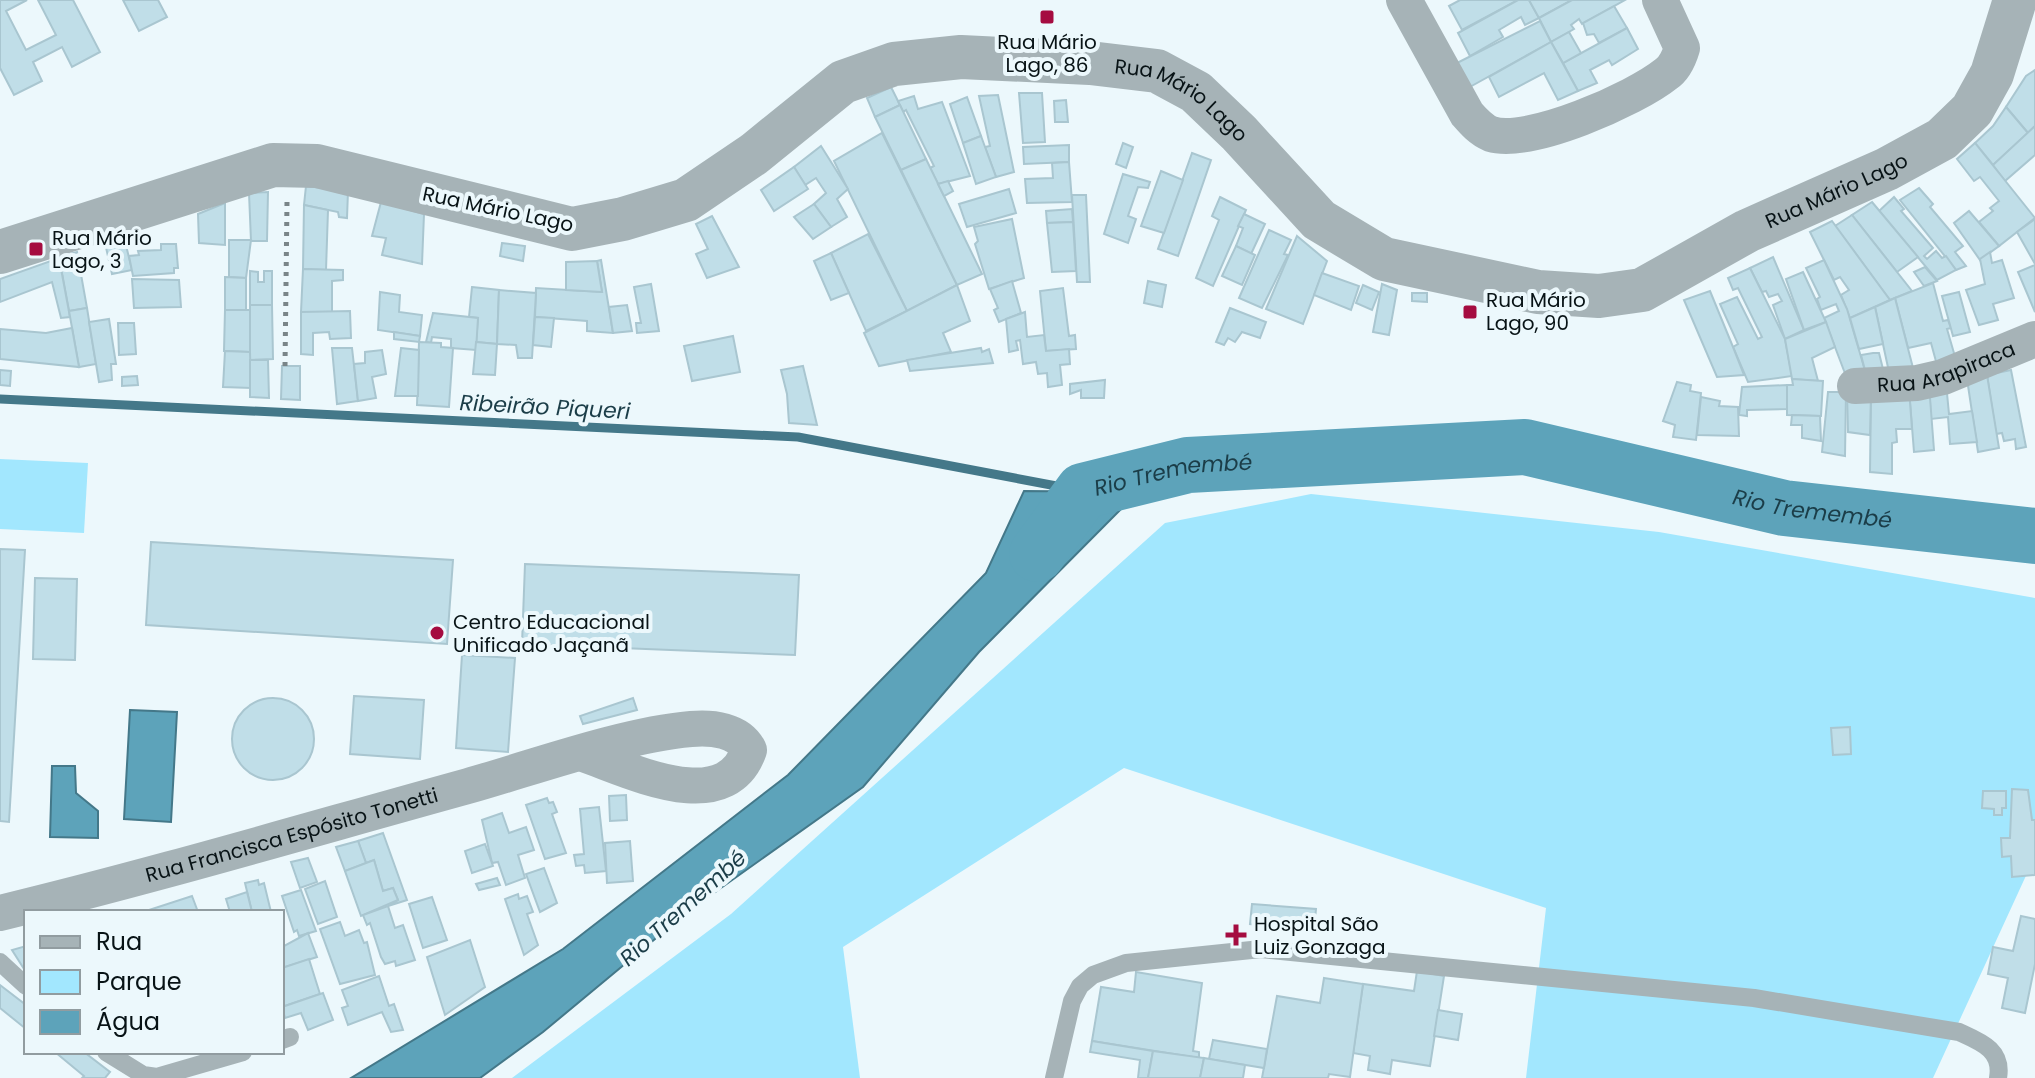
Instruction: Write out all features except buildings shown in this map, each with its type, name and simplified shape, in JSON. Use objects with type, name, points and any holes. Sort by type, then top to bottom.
[{"type":"street","points":[[1404,0],[1467,114],[1480,128],[1493,134],[1517,135],[1565,124],[1620,102],[1667,74],[1682,48],[1660,0]]},
{"type":"street","name":"Rua Mário Lago","points":[[0,252],[220,180],[290,164],[317,166],[572,229],[623,219],[686,200],[754,154],[843,82],[894,64],[961,57],[1090,63],[1157,71],[1196,92],[1239,133],[1319,220],[1384,259],[1538,292],[1599,296],[1642,290],[1747,231],[1887,169],[1942,139],[1972,110],[1992,74],[2021,8]]},
{"type":"street","name":"Rua Arapiraca","points":[[1855,386],[1917,383],[1943,377],[2035,339]]},
{"type":"street","name":"Rua Francisca Espósito Tonetti","points":[[0,913],[171,872],[583,754]]},
{"type":"lane","points":[[1054,1078],[1072,1001],[1080,986],[1093,975],[1126,963],[1261,949],[1754,998],[1945,1030],[1990,1046],[2000,1066],[1998,1078]]},
{"type":"lane","points":[[0,962],[24,984]]},
{"type":"lane","points":[[109,1054],[143,1075],[157,1077],[236,1054]]},
{"type":"path","points":[[285,366],[290,164]]},
{"type":"green space","points":[[0,459],[88,463],[84,533],[0,529]]},
{"type":"green space","points":[[1311,494],[1659,532],[2035,598],[2035,856],[1933,1078],[1526,1078],[1546,908],[1124,768],[843,947],[860,1078],[512,1078],[731,914],[1165,523]]},
{"type":"water","points":[[1024,491],[1138,492],[979,652],[863,787],[690,910],[543,1032],[480,1078],[351,1078],[563,949],[788,775],[986,573]]},
{"type":"water","points":[[130,710],[177,712],[171,822],[124,819]]},
{"type":"water","points":[[52,766],[75,766],[76,793],[98,811],[98,838],[50,837]]},
{"type":"waterway","name":"Ribeirão Piqueri","points":[[0,399],[798,437],[1083,491]]},
{"type":"waterway","name":"Rio Tremembé","points":[[1037,554],[1083,491],[1188,465],[1525,447],[1784,508],[2035,536]]},
{"type":"place","name":"Rua Mário Lago, 86","points":[[1047,17]]},
{"type":"place","name":"Rua Mário Lago, 3","points":[[36,249]]},
{"type":"place","name":"Rua Mário Lago, 90","points":[[1470,312]]},
{"type":"place","name":"Centro Educacional Unificado Jaçanã","points":[[437,633]]},
{"type":"place","name":"Hospital São Luiz Gonzaga","points":[[1236,935]]}]
